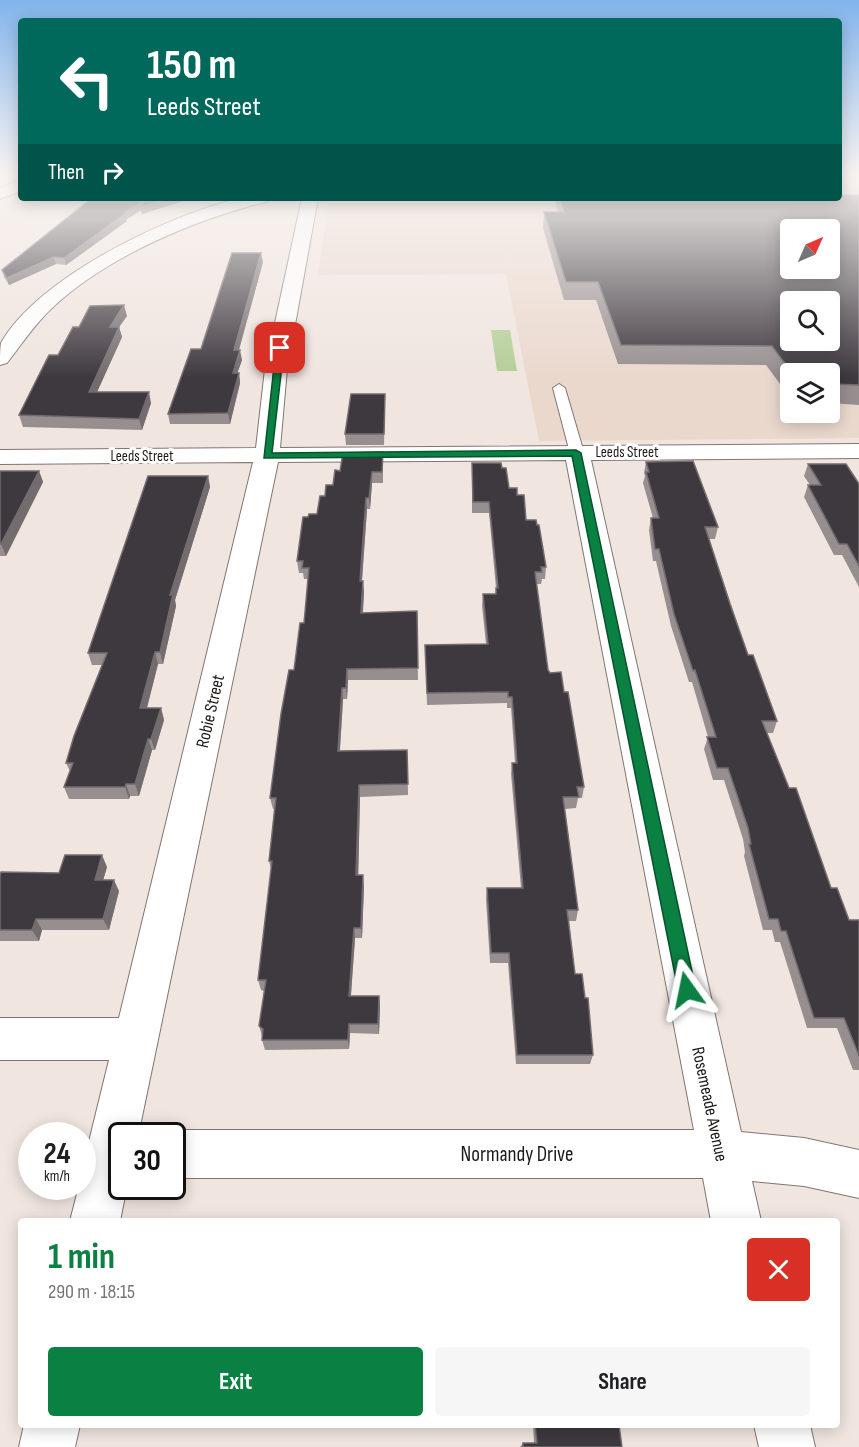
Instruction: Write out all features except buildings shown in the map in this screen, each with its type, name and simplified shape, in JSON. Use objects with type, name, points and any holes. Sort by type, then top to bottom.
[{"type":"street","points":[[0,359],[46,304],[74,282],[146,243]]},
{"type":"street","name":"Robie Street","points":[[122,1122],[136,1039],[267,456],[276,369],[301,243]]},
{"type":"street","name":"Leeds Street","points":[[0,456],[859,451]]},
{"type":"street","name":"Rosemeade Avenue","points":[[576,453],[735,1218]]},
{"type":"street","points":[[0,1039],[136,1039]]},
{"type":"street","name":"Normandy Drive","points":[[186,1154],[721,1154],[804,1162],[859,1174]]},
{"type":"street","name":"Robie Street","points":[[96,1218],[108,1180]]},
{"type":"street","points":[[47,1447],[50,1428]]},
{"type":"street","points":[[783,1428],[787,1447]]},
{"type":"lane","name":"Rosemeade Avenue","points":[[559,388],[576,453]]},
{"type":"shaded area","points":[[323,243],[780,243],[780,279],[840,279],[840,243],[859,243],[859,438],[539,441],[506,274],[318,275]]},
{"type":"green space","points":[[491,330],[510,330],[517,371],[497,371]]},
{"type":"route","points":[[280,348],[267,456],[576,453],[687,990]]}]
